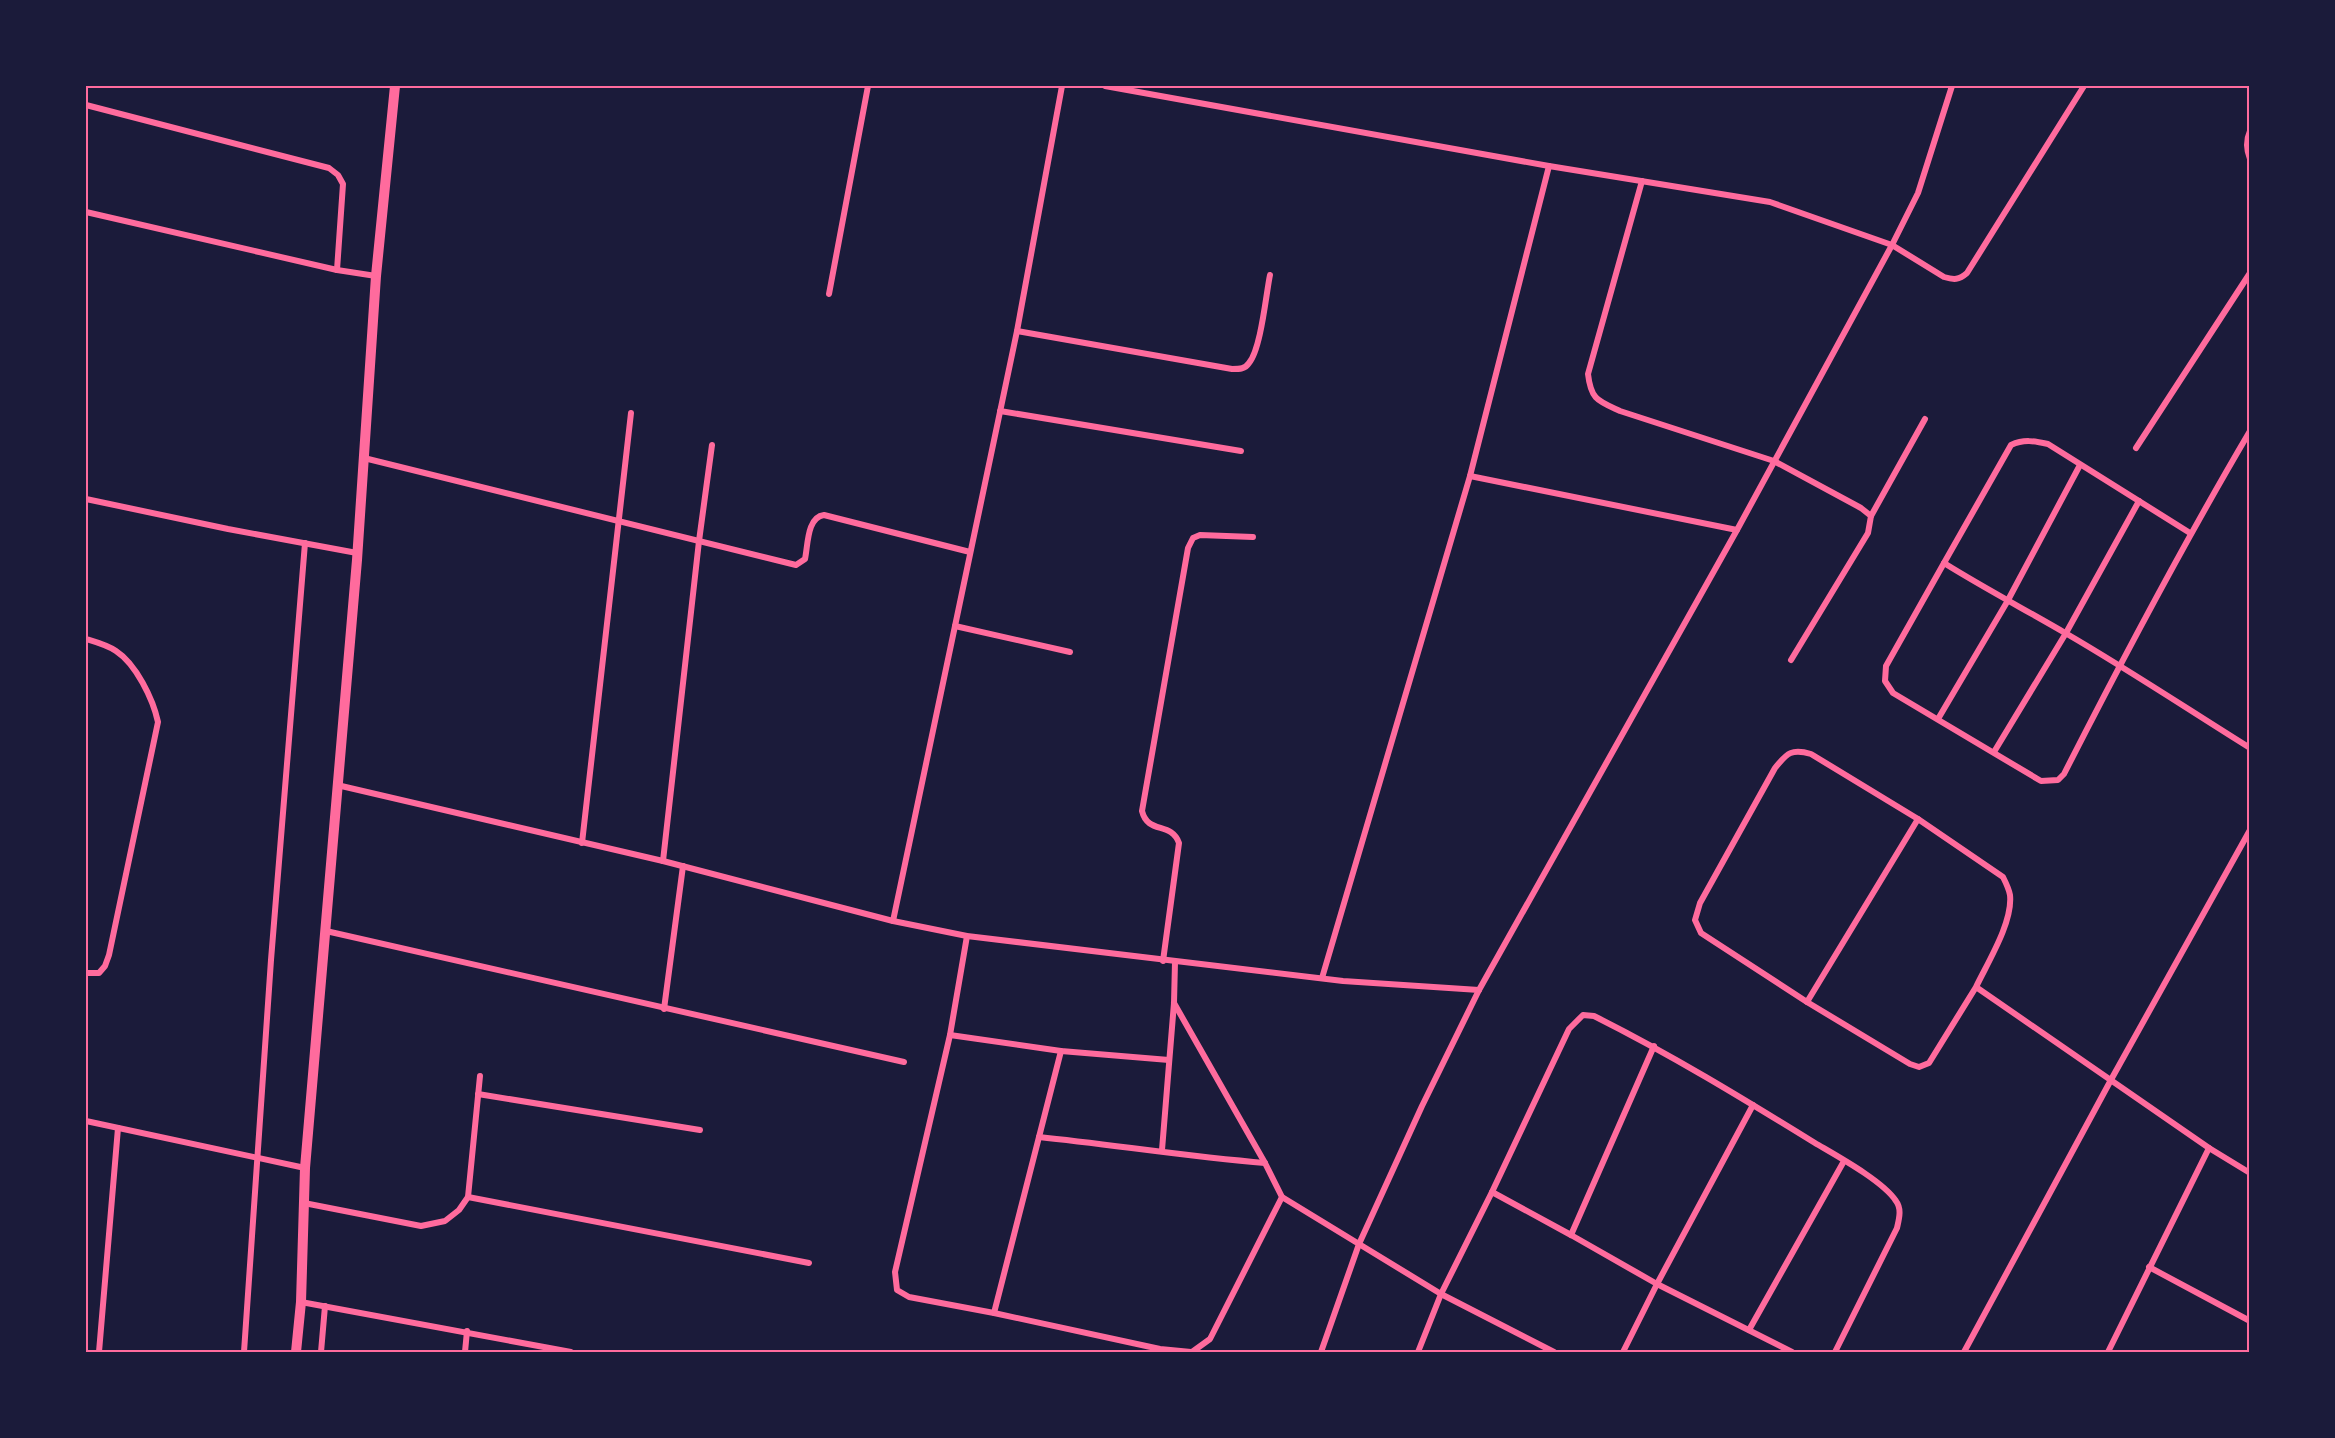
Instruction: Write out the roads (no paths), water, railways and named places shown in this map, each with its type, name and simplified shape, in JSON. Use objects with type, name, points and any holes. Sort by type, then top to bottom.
[{"type":"street","points":[[296,1353],[301,1302],[305,1168],[357,553],[376,276],[395,86]]},
{"type":"street","points":[[829,294],[868,86]]},
{"type":"street","points":[[893,921],[1017,332],[1062,86]]},
{"type":"street","points":[[1105,86],[1549,166],[1770,202],[1892,245],[1944,277],[1954,280],[1960,279],[1967,273],[2084,86]]},
{"type":"street","points":[[1321,1353],[1359,1244],[1422,1106],[1479,990],[1737,530],[1892,245],[1918,192],[1952,86]]},
{"type":"street","points":[[86,105],[329,168],[338,175],[343,184],[337,270]]},
{"type":"street","points":[[2250,131],[2247,137],[2247,152],[2250,159]]},
{"type":"street","points":[[1323,978],[1470,476],[1549,166]]},
{"type":"street","points":[[1642,181],[1588,375],[1589,389],[1596,400],[1620,411],[1774,460],[1861,508],[1871,516]]},
{"type":"street","points":[[86,212],[337,270],[376,276]]},
{"type":"street","points":[[2136,448],[2250,273]]},
{"type":"street","points":[[1017,332],[1243,369],[1250,362],[1256,349],[1270,274]]},
{"type":"street","points":[[1000,411],[1241,452]]},
{"type":"street","points":[[582,843],[631,413]]},
{"type":"street","points":[[1791,660],[1868,533],[1871,516],[1925,419]]},
{"type":"street","points":[[2190,533],[2048,444],[2020,441],[2011,445],[1894,650],[1884,673],[1885,681],[1893,693],[2041,781],[2058,780],[2064,774],[2190,533],[2250,430]]},
{"type":"street","points":[[663,861],[712,444]]},
{"type":"street","points":[[364,458],[796,564],[805,559],[813,520],[824,515],[970,552]]},
{"type":"street","points":[[1938,719],[2007,602],[2080,465]]},
{"type":"street","points":[[1470,476],[1737,530]]},
{"type":"street","points":[[86,499],[357,553]]},
{"type":"street","points":[[1994,752],[2066,633],[2139,501]]},
{"type":"street","points":[[1163,961],[1179,843],[1177,836],[1171,831],[1150,825],[1142,811],[1188,548],[1193,538],[1200,535],[1253,537]]},
{"type":"street","points":[[244,1353],[256,1158],[305,543]]},
{"type":"street","points":[[1944,563],[2007,602],[2066,633],[2250,748]]},
{"type":"street","points":[[955,626],[1070,652]]},
{"type":"street","points":[[86,639],[115,650],[127,659],[151,699],[158,722],[109,956],[99,973],[86,974]]},
{"type":"street","points":[[1798,750],[1811,754],[1918,819],[2003,878],[2010,892],[2006,923],[1976,987],[1929,1064],[1919,1067],[1910,1064],[1807,1002],[1701,933],[1695,920],[1700,903],[1775,768],[1787,753],[1798,750]]},
{"type":"street","points":[[336,785],[663,861],[893,921],[967,936],[1163,961],[1323,978],[1479,990]]},
{"type":"street","points":[[1807,1002],[1918,819]]},
{"type":"street","points":[[1964,1353],[2112,1078],[2250,830]]},
{"type":"street","points":[[664,1010],[683,867]]},
{"type":"street","points":[[326,931],[664,1010],[904,1062]]},
{"type":"street","points":[[967,936],[950,1035],[895,1272],[897,1290],[909,1297],[1160,1349],[1191,1353],[1210,1339],[1282,1197]]},
{"type":"street","points":[[1162,1150],[1174,1003],[1175,962]]},
{"type":"street","points":[[1976,987],[2250,1173]]},
{"type":"street","points":[[1174,1003],[1282,1197],[1441,1294],[1554,1353]]},
{"type":"street","points":[[1418,1353],[1441,1294],[1574,1022],[1583,1015],[1594,1016],[1654,1046],[1753,1105],[1844,1161],[1886,1190],[1898,1203],[1900,1215],[1896,1228],[1835,1353]]},
{"type":"street","points":[[950,1035],[1061,1051],[1169,1060]]},
{"type":"street","points":[[1572,1235],[1654,1046]]},
{"type":"street","points":[[994,1313],[1061,1051]]},
{"type":"street","points":[[304,1203],[421,1226],[445,1221],[459,1210],[468,1197],[480,1076]]},
{"type":"street","points":[[478,1094],[700,1130]]},
{"type":"street","points":[[1623,1353],[1657,1284],[1753,1105]]},
{"type":"street","points":[[86,1121],[305,1168]]},
{"type":"street","points":[[99,1353],[118,1128]]},
{"type":"street","points":[[1039,1137],[1162,1150],[1201,1158],[1265,1163]]},
{"type":"street","points":[[2108,1353],[2210,1148]]},
{"type":"street","points":[[1749,1330],[1844,1161]]},
{"type":"street","points":[[1492,1192],[1657,1284],[1792,1353]]},
{"type":"street","points":[[468,1197],[810,1263]]},
{"type":"street","points":[[2149,1267],[2250,1321]]},
{"type":"street","points":[[301,1302],[571,1353]]},
{"type":"street","points":[[321,1353],[325,1306]]},
{"type":"street","points":[[465,1353],[467,1332]]}]
